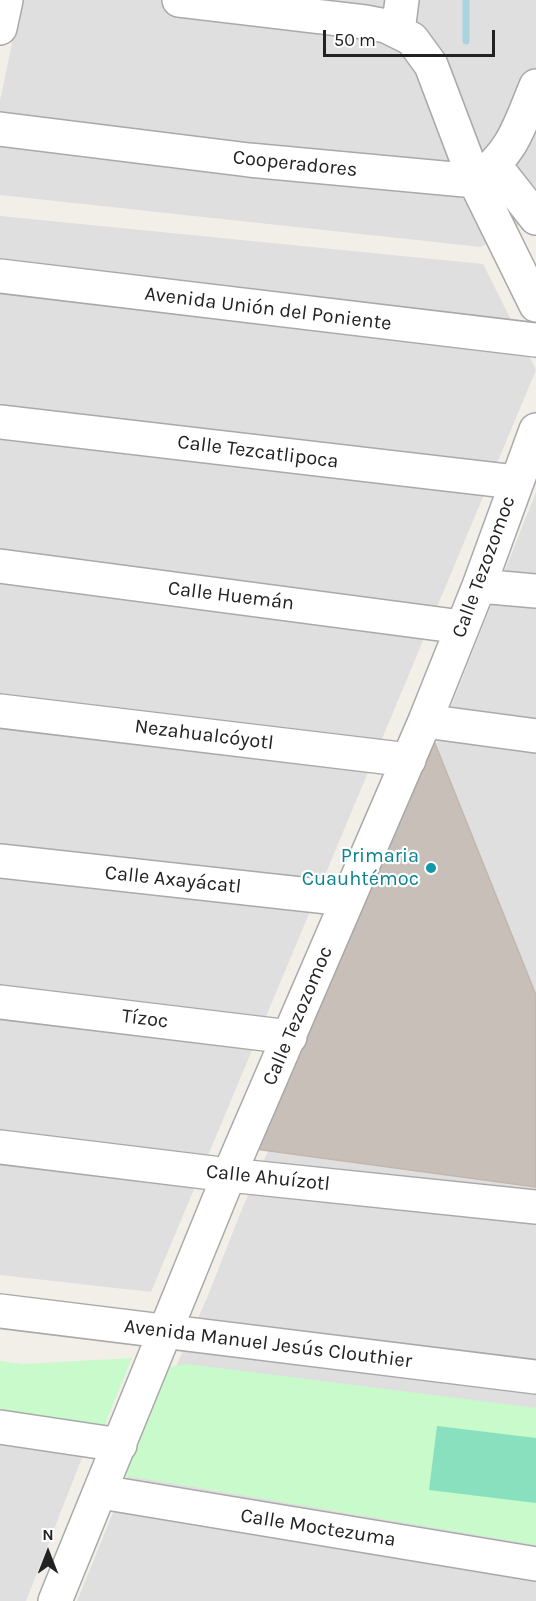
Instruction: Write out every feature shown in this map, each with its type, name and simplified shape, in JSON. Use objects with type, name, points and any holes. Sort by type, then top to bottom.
[{"type":"street","points":[[0,28],[6,0]]},
{"type":"street","points":[[178,0],[365,22],[400,16],[412,39],[431,65],[485,173],[536,305]]},
{"type":"street","points":[[485,173],[515,136],[536,86]]},
{"type":"street","name":"Cooperadores","points":[[0,129],[249,160],[485,173]]},
{"type":"street","points":[[485,173],[536,218]]},
{"type":"street","name":"Avenida Unión del Poniente","points":[[0,276],[536,340]]},
{"type":"street","name":"Calle Tezcatlipoca","points":[[0,422],[516,482]]},
{"type":"street","name":"Calle Tezozomoc","points":[[55,1601],[346,899],[409,760],[479,586],[536,430]]},
{"type":"street","name":"Calle Huemán","points":[[0,566],[462,627]]},
{"type":"street","points":[[479,586],[536,591]]},
{"type":"street","name":"Nezahualcóyotl","points":[[0,711],[409,760]]},
{"type":"street","points":[[425,721],[536,736]]},
{"type":"street","name":"Calle Axayácatl","points":[[0,861],[346,899]]},
{"type":"street","name":"Tízoc","points":[[0,1002],[290,1036]]},
{"type":"street","name":"Calle Ahuízotl","points":[[0,1147],[230,1175],[536,1207]]},
{"type":"street","name":"Avenida Manuel Jesús Clouthier","points":[[0,1311],[536,1377]]},
{"type":"street","points":[[0,1427],[120,1444]]},
{"type":"street","name":"Calle Moctezuma","points":[[101,1491],[536,1564]]},
{"type":"shaded area","points":[[21,0],[536,0],[536,215],[481,247],[0,195],[0,101]]},
{"type":"shaded area","points":[[0,216],[483,264],[536,370],[151,1292],[0,1275]]},
{"type":"shaded area","points":[[536,492],[536,1601],[77,1601],[138,1451],[207,1298],[242,1209],[327,1020]]},
{"type":"shaded area","points":[[0,1443],[83,1455],[26,1601],[0,1601]]},
{"type":"green space","points":[[132,1358],[103,1429],[0,1413],[0,1361],[23,1364]]},
{"type":"green space","points":[[187,1364],[536,1408],[536,1545],[122,1475],[168,1367]]},
{"type":"green space","points":[[437,1426],[536,1438],[536,1503],[429,1490]]},
{"type":"building","name":"Primaria Cuauhtémoc","points":[[434,741],[536,995],[536,1187],[255,1149]]},
{"type":"waterway","points":[[466,0],[466,41]]},
{"type":"place","name":"Primaria Cuauhtémoc","points":[[431,868]]}]
